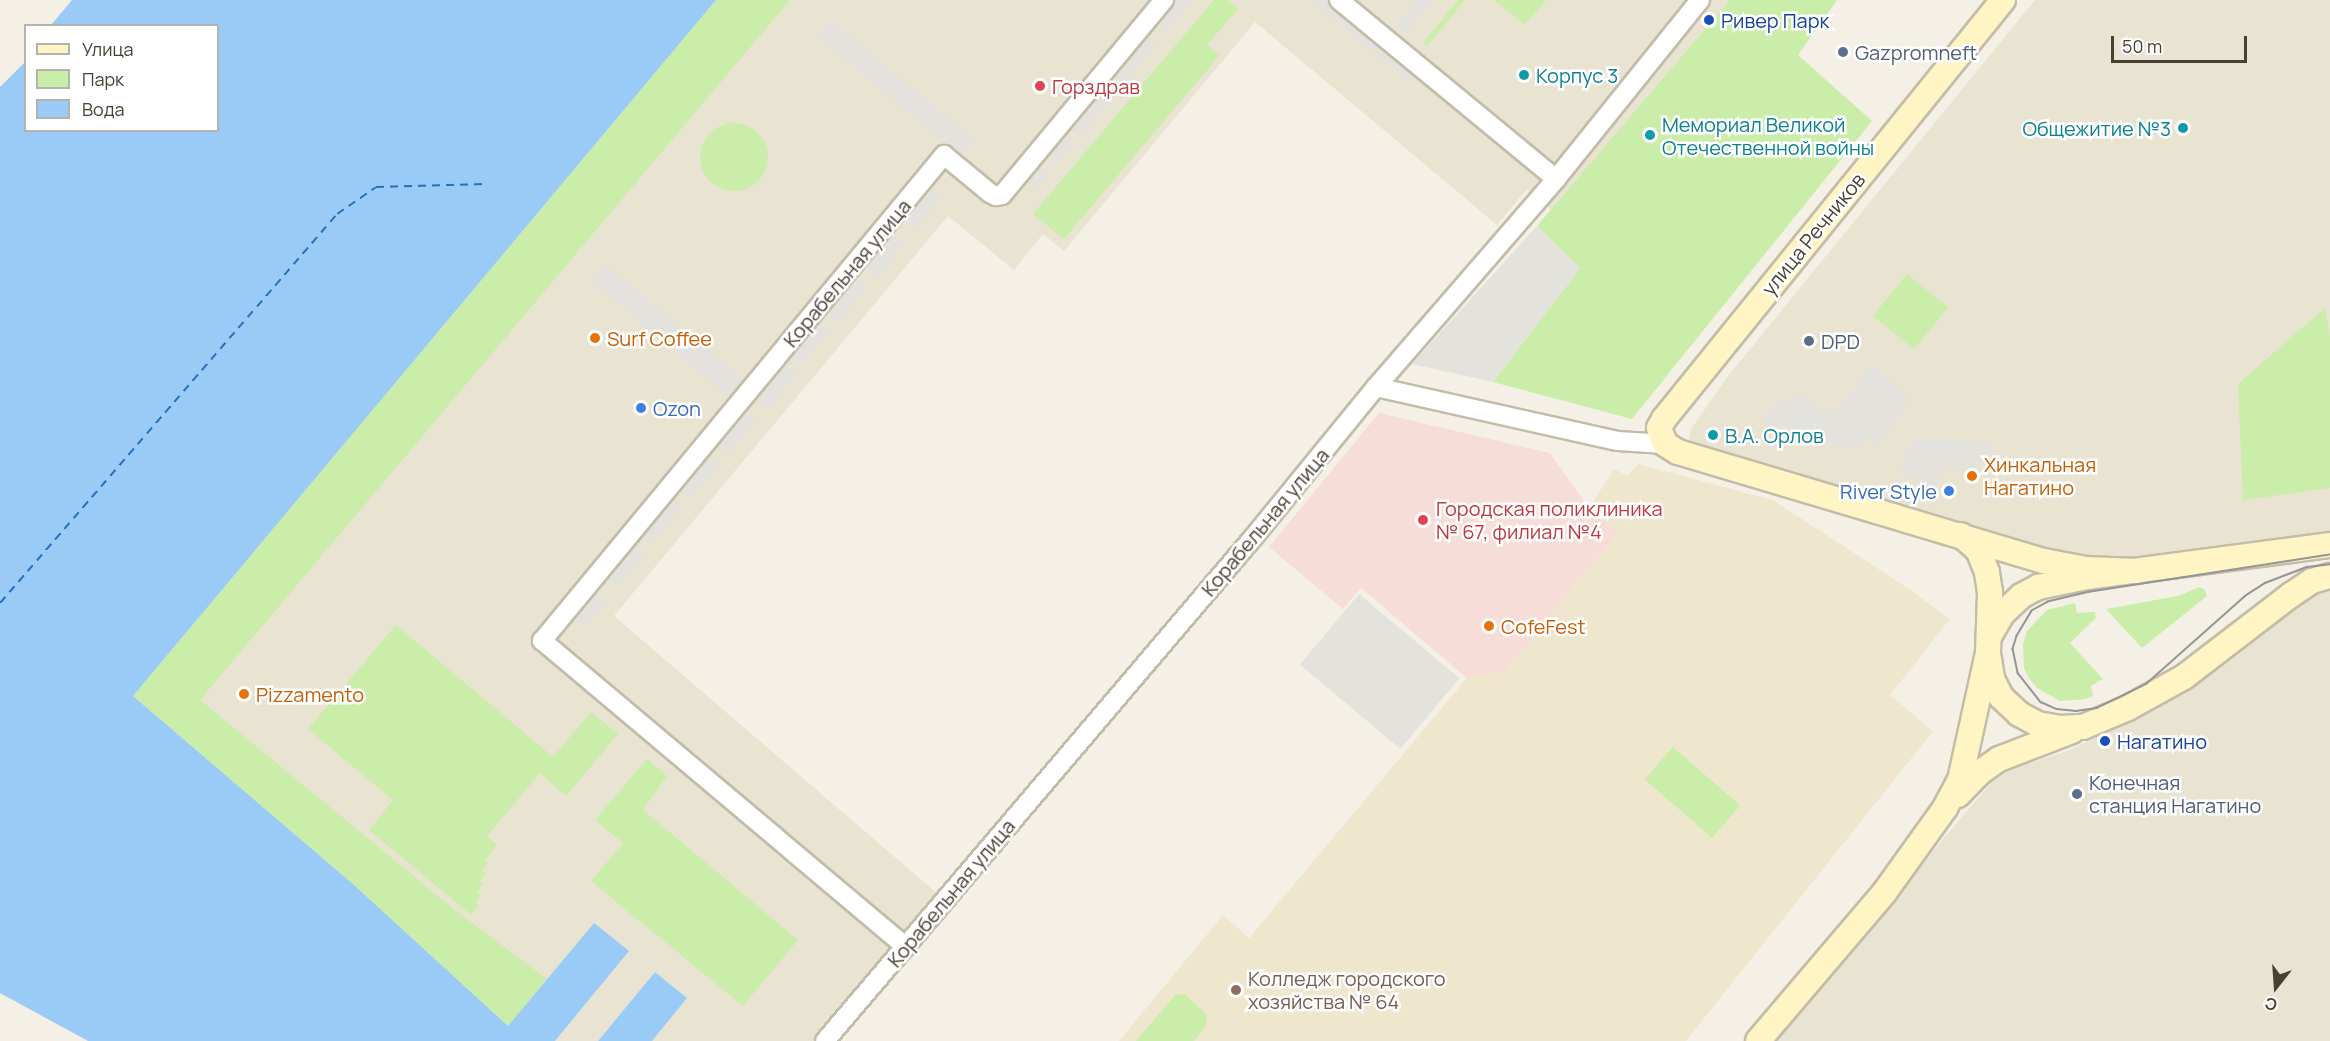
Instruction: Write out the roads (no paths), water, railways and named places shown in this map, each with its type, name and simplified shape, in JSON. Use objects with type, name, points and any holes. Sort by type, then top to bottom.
[{"type":"street","name":"Корабельная улица","points":[[906,947],[542,641],[944,155],[990,193],[996,196],[1002,195],[1164,0]]},
{"type":"street","points":[[1339,0],[1556,179]]},
{"type":"street","name":"Корабельная улица","points":[[825,1041],[1252,539],[1376,387],[1556,179],[1700,0]]},
{"type":"street","name":"улица Речников","points":[[1665,444],[1659,428],[1664,419],[2003,0]]},
{"type":"street","points":[[1376,387],[1618,441],[1665,444],[1695,456],[1959,533],[2044,561],[2086,569],[2137,571]]},
{"type":"street","points":[[1959,533],[1978,550],[1987,572],[1990,592],[1989,644],[1992,679],[2001,697],[2019,714],[2038,724],[2061,728],[2083,726]]},
{"type":"street","points":[[1758,1041],[1884,893],[1945,808],[1960,780],[1967,756],[1989,644],[2002,615],[2021,596],[2038,587],[2330,545]]},
{"type":"street","points":[[2271,554],[2292,570],[2294,586],[2291,596]]},
{"type":"street","points":[[1945,808],[1979,773],[1999,759],[2128,708],[2184,677],[2312,581],[2330,576]]},
{"type":"water","points":[[72,0],[716,0],[133,696],[354,885],[508,1026],[594,923],[629,951],[555,1041],[88,1041],[0,993],[0,87],[24,63],[24,132],[219,132],[219,24],[52,24]]},
{"type":"water","points":[[655,972],[687,998],[652,1041],[598,1041]]},
{"type":"tram line","points":[[2330,555],[2090,592],[2048,602],[2032,611],[2017,636],[2013,649],[2018,673],[2041,702],[2057,709],[2076,711],[2097,708],[2146,684],[2245,596],[2265,583],[2307,567],[2330,564]]},
{"type":"place","name":"Ривер Парк","points":[[1709,20]]},
{"type":"place","name":"Gazpromneft","points":[[1843,52]]},
{"type":"place","name":"Корпус 3","points":[[1524,75]]},
{"type":"place","name":"Горздрав","points":[[1040,86]]},
{"type":"place","name":"Общежитие №3","points":[[2183,128]]},
{"type":"place","name":"Мемориал Великой Отечественной войны","points":[[1650,135]]},
{"type":"place","name":"Surf Coffee","points":[[595,338]]},
{"type":"place","name":"DPD","points":[[1809,341]]},
{"type":"place","name":"Ozon","points":[[641,408]]},
{"type":"place","name":"В.А. Орлов","points":[[1713,435]]},
{"type":"place","name":"Хинкальная Нагатино","points":[[1972,476]]},
{"type":"place","name":"River Style","points":[[1949,491]]},
{"type":"place","name":"Городская поликлиника № 67, филиал №4","points":[[1423,520]]},
{"type":"place","name":"CofeFest","points":[[1489,626]]},
{"type":"place","name":"Pizzamento","points":[[244,694]]},
{"type":"place","name":"Нагатино","points":[[2105,741]]},
{"type":"place","name":"Конечная станция Нагатино","points":[[2077,794]]},
{"type":"place","name":"Колледж городского хозяйства № 64","points":[[1236,990]]}]
